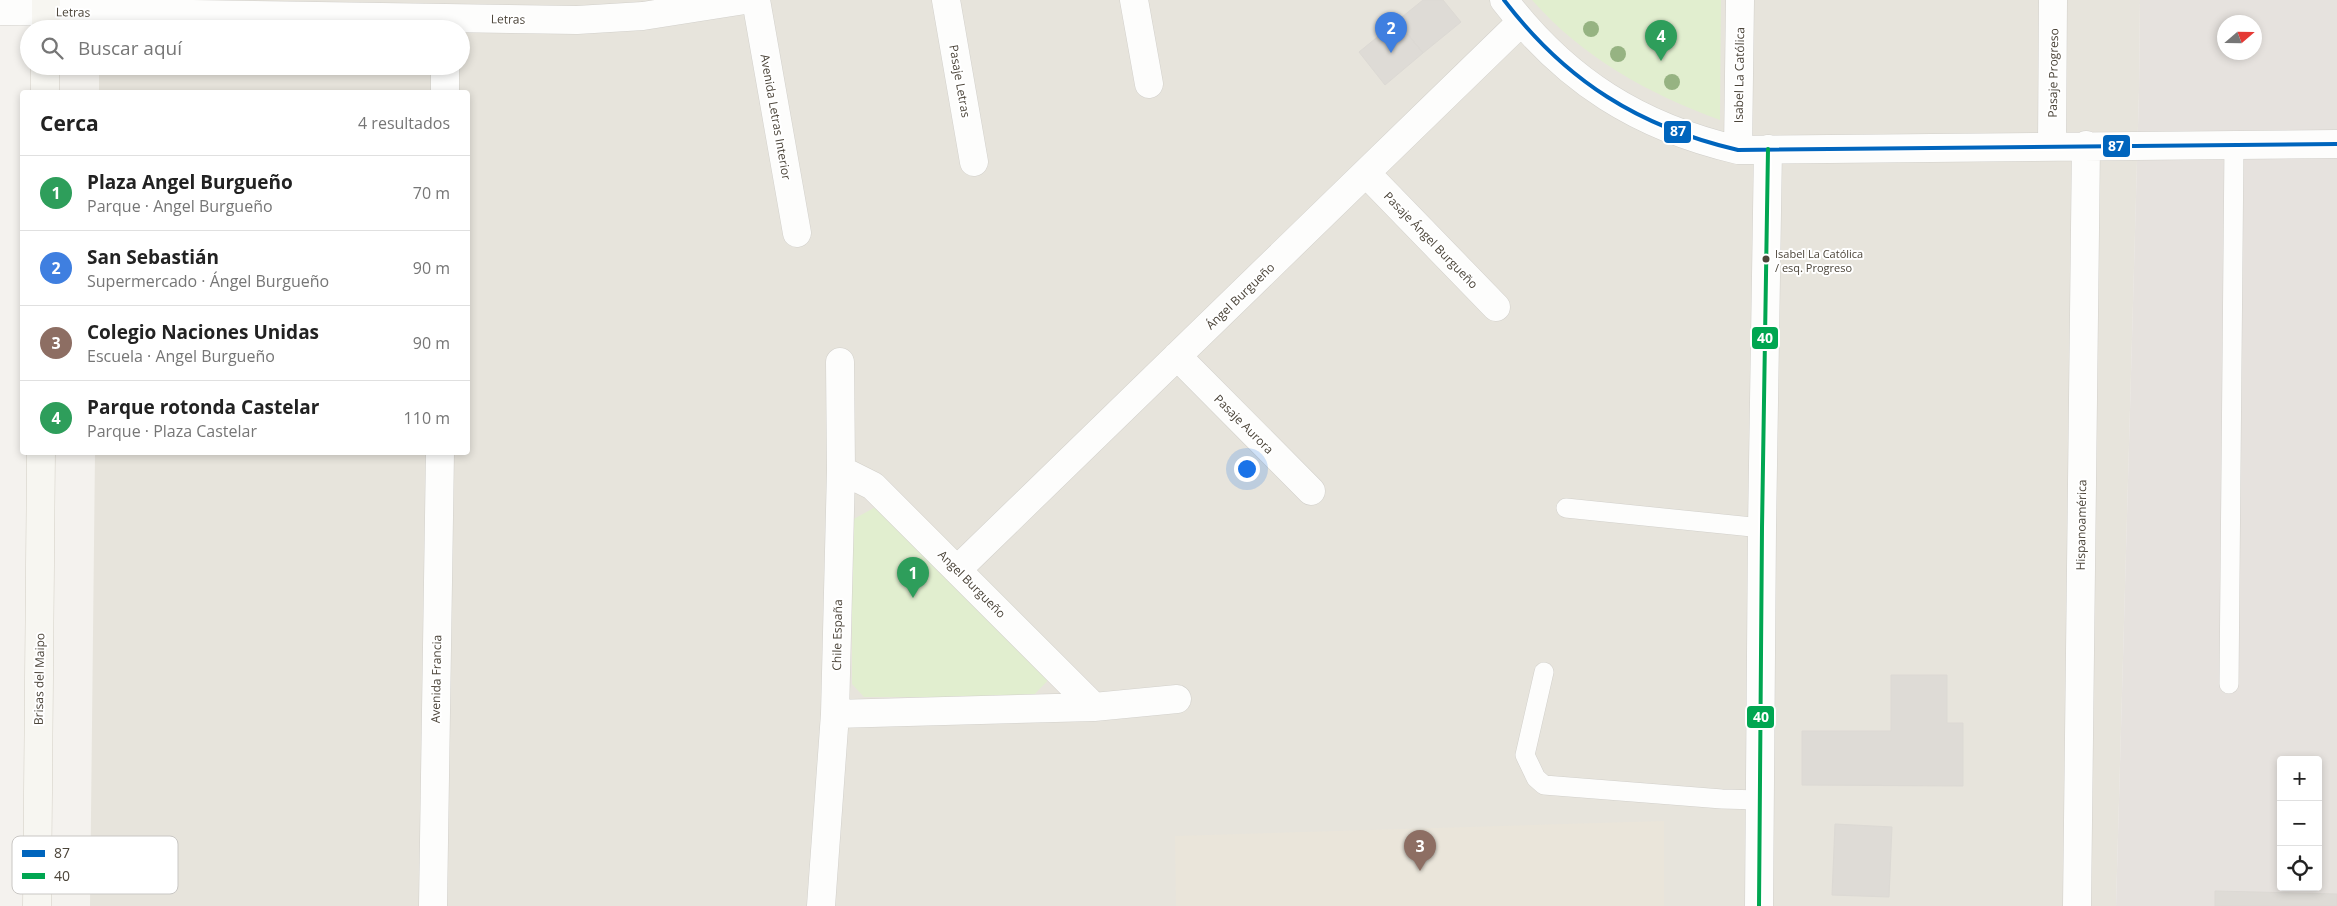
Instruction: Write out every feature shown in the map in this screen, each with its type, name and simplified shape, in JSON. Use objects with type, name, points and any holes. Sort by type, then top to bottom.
[{"type":"street","name":"Letras","points":[[0,12],[46,14],[446,15],[610,18],[643,16],[745,0]]},
{"type":"street","name":"Avenida Letras Interior","points":[[756,0],[798,233]]},
{"type":"street","name":"Pasaje Letras","points":[[946,0],[974,162]]},
{"type":"street","points":[[1134,0],[1149,84]]},
{"type":"street","points":[[1504,0],[1549,53],[1581,80],[1615,103],[1652,123],[1691,138],[1738,150],[2052,145],[2337,144]]},
{"type":"street","name":"Isabel La Católica","points":[[1738,150],[1740,0]]},
{"type":"street","name":"Pasaje Progreso","points":[[2052,145],[2054,0]]},
{"type":"street","name":"Ángel Burgueño","points":[[958,569],[1521,22]]},
{"type":"street","points":[[45,90],[46,75]]},
{"type":"street","points":[[445,75],[445,90]]},
{"type":"street","name":"Hispanoamérica","points":[[2077,906],[2086,145]]},
{"type":"street","points":[[1759,906],[1768,149]]},
{"type":"street","name":"Pasaje Ángel Burgueño","points":[[1366,172],[1496,308]]},
{"type":"street","name":"Pasaje Aurora","points":[[1177,356],[1311,491]]},
{"type":"street","name":"Chile España","points":[[821,906],[835,714],[841,470],[840,362]]},
{"type":"street","name":"Brisas del Maipo","points":[[38,836],[42,455]]},
{"type":"street","name":"Avenida Francia","points":[[433,906],[440,455]]},
{"type":"street","name":"Angel Burgueño","points":[[841,470],[873,486],[1094,707]]},
{"type":"street","points":[[835,714],[1094,707],[1176,699]]},
{"type":"lane","points":[[2229,684],[2234,145]]},
{"type":"lane","points":[[1566,508],[1762,528]]},
{"type":"lane","points":[[1544,672],[1525,755],[1536,778],[1544,785],[1760,800]]},
{"type":"shaded area","points":[[100,0],[2140,0],[2116,906],[90,906],[90,894],[178,894],[178,836],[91,836],[95,455],[470,455],[470,90],[99,90],[99,75],[470,75],[470,20],[100,20]]},
{"type":"shaded area","points":[[2140,0],[2337,0],[2337,906],[2116,906]]},
{"type":"shaded area","points":[[1664,821],[1664,906],[1176,906],[1175,836]]},
{"type":"green space","points":[[1532,0],[1721,0],[1720,120],[1643,86],[1595,57],[1552,21]]},
{"type":"green space","points":[[881,504],[1052,676],[1032,697],[864,697],[852,684],[852,520]]},
{"type":"building","points":[[1423,0],[1443,0],[1461,22],[1423,53],[1397,21]]},
{"type":"building","points":[[1397,21],[1423,53],[1385,85],[1359,52]]},
{"type":"building","points":[[1891,675],[1947,675],[1947,723],[1963,723],[1963,786],[1802,785],[1802,731],[1891,731]]},
{"type":"building","points":[[1835,824],[1892,827],[1889,897],[1832,895]]},
{"type":"building","points":[[2215,891],[2337,894],[2337,906],[2215,906]]},
{"type":"transit line","name":"87","points":[[1504,0],[1528,29],[1553,54],[1579,77],[1607,97],[1637,114],[1668,128],[1738,150],[2337,144]]},
{"type":"transit line","name":"40","points":[[1759,906],[1768,149]]},
{"type":"place","name":"San Sebastián","points":[[1391,53]]},
{"type":"place","name":"Parque rotonda Castelar","points":[[1661,61]]},
{"type":"place","name":"Isabel La Católica / esq. Progreso","points":[[1766,259]]},
{"type":"place","name":"Plaza Angel Burgueño","points":[[913,598]]},
{"type":"place","name":"Colegio Naciones Unidas","points":[[1420,871]]}]
